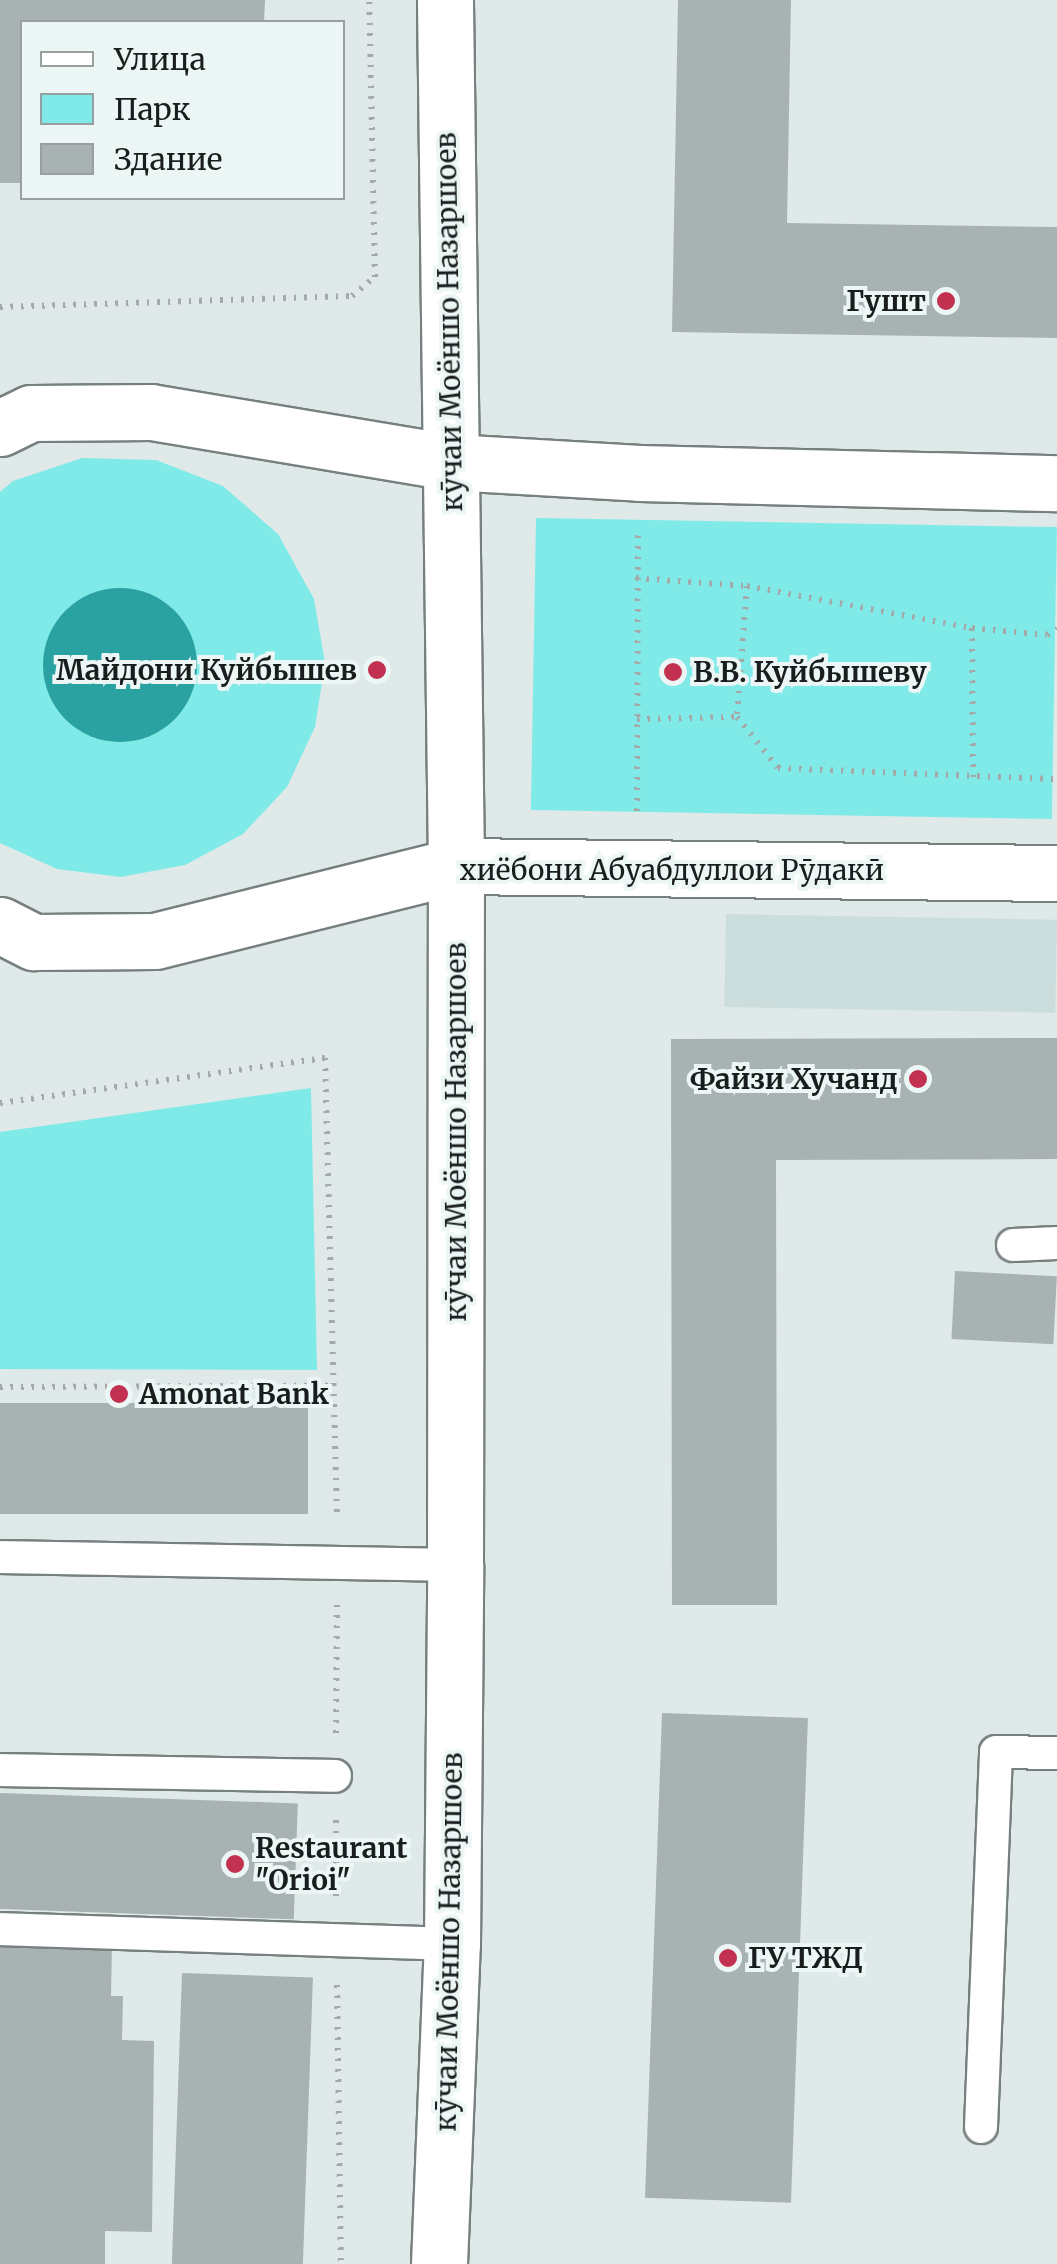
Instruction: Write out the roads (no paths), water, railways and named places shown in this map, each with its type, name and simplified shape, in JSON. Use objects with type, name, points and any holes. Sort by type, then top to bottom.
[{"type":"street","name":"кӯчаи Моёншо Назаршоев","points":[[439,2264],[452,1944],[455,1564],[456,866],[445,0]]},
{"type":"street","points":[[0,428],[31,413],[151,412],[451,462],[640,472],[1057,483]]},
{"type":"street","name":"хиёбони Абуабдуллои Рӯдакӣ","points":[[0,926],[34,942],[155,941],[456,866],[1057,874]]},
{"type":"lane","points":[[1013,1245],[1057,1242]]},
{"type":"lane","points":[[0,1557],[455,1564]]},
{"type":"lane","points":[[981,2126],[996,1752],[1057,1753]]},
{"type":"lane","points":[[0,1770],[335,1776]]},
{"type":"lane","points":[[0,1929],[452,1944]]},
{"type":"place","name":"Гушт","points":[[946,301]]},
{"type":"place","name":"Майдони Куйбышев","points":[[377,670]]},
{"type":"place","name":"В.В. Куйбышеву","points":[[673,672]]},
{"type":"place","name":"Файзи Хучанд","points":[[918,1079]]},
{"type":"place","name":"Amonat Bank","points":[[119,1394]]},
{"type":"place","name":"Restaurant \"Orioi\"","points":[[235,1864]]},
{"type":"place","name":"ГУ ТЖД","points":[[728,1958]]}]
